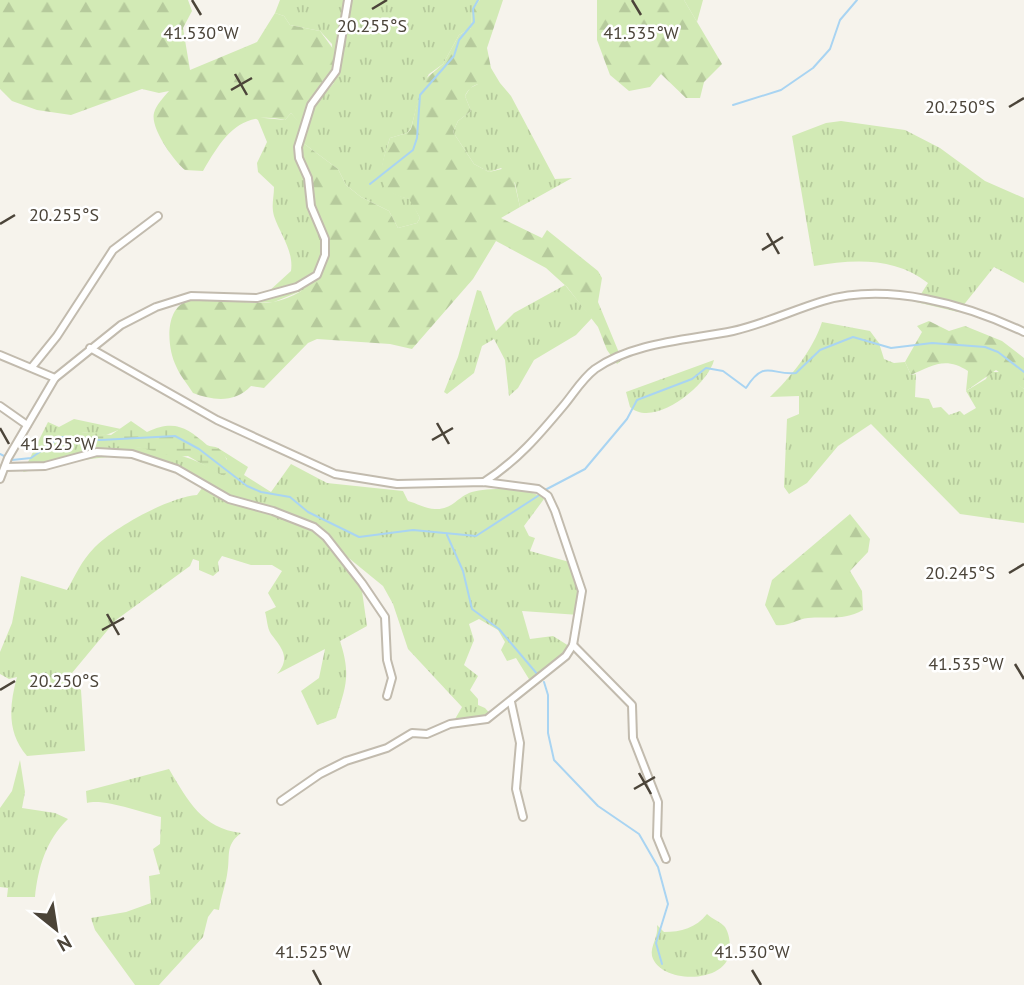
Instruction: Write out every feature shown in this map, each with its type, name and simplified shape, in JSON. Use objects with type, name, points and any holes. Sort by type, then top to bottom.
[{"type":"street","points":[[0,479],[27,425],[55,378],[90,348],[141,313],[165,304],[211,295],[257,298],[297,287],[317,275],[325,255],[325,239],[311,206],[308,178],[299,158],[298,147],[311,105],[336,71],[348,0]]},
{"type":"street","points":[[32,367],[57,336],[113,250],[158,216]]},
{"type":"street","points":[[484,482],[517,459],[594,371],[618,357],[660,345],[758,324],[824,301],[866,293],[905,295],[987,316],[1024,332]]},
{"type":"street","points":[[90,348],[217,419],[318,468],[397,484],[484,482],[538,489],[555,511],[582,591],[573,645],[561,660],[511,702],[478,722],[450,724],[427,734],[407,735],[387,748],[329,769],[281,801]]},
{"type":"street","points":[[0,355],[55,378]]},
{"type":"street","points":[[0,406],[27,425]]},
{"type":"street","points":[[5,467],[45,466],[97,452],[132,454],[177,469],[229,499],[273,511],[314,527],[326,537],[385,617],[387,660],[392,678],[387,696]]},
{"type":"street","points":[[573,645],[632,705],[633,738],[658,802],[657,837],[666,859]]},
{"type":"street","points":[[511,702],[520,743],[516,789],[523,817]]},
{"type":"green space","points":[[0,0],[188,0],[192,11],[183,28],[190,70],[257,42],[275,13],[284,16],[290,25],[320,31],[339,57],[338,74],[334,83],[314,101],[303,128],[291,113],[285,120],[269,118],[245,122],[226,136],[203,171],[185,170],[164,144],[154,119],[156,107],[169,91],[159,93],[142,89],[71,115],[37,110],[12,101],[0,89]]},
{"type":"green space","points":[[280,0],[480,0],[472,10],[471,28],[459,35],[443,64],[429,74],[422,86],[411,128],[407,133],[390,138],[387,148],[382,167],[385,184],[398,195],[410,199],[420,218],[417,223],[398,228],[389,211],[361,197],[346,185],[338,169],[299,140],[293,148],[298,153],[326,244],[319,274],[306,289],[274,302],[256,303],[291,271],[291,264],[289,250],[274,216],[274,187],[258,172],[257,163],[267,142],[258,120],[253,117],[285,120],[291,113],[299,122],[334,83],[332,44],[320,31],[290,25],[284,16],[275,13]]},
{"type":"green space","points":[[480,0],[503,0],[487,48],[491,68],[500,83],[475,85],[468,91],[465,96],[471,111],[458,121],[453,132],[474,164],[489,172],[506,168],[512,172],[520,207],[501,218],[542,238],[547,230],[598,271],[602,278],[598,302],[622,360],[617,364],[607,350],[598,327],[567,287],[546,268],[496,241],[473,279],[412,349],[390,344],[317,339],[308,343],[264,388],[251,386],[245,392],[224,399],[193,393],[178,370],[171,349],[171,320],[180,305],[207,298],[253,303],[284,299],[305,289],[314,281],[325,262],[326,246],[315,216],[305,167],[302,159],[291,148],[294,140],[299,140],[338,169],[346,185],[361,197],[389,211],[398,228],[417,223],[420,218],[409,199],[388,190],[383,184],[384,158],[390,138],[407,133],[411,129],[422,82],[443,64],[459,35],[471,28],[472,10]]},
{"type":"green space","points":[[597,0],[684,0],[722,64],[704,82],[700,98],[686,98],[661,74],[650,87],[629,91],[610,75],[597,40]]},
{"type":"green space","points":[[684,0],[703,0],[697,22]]},
{"type":"green space","points":[[482,82],[500,83],[511,96],[555,179],[572,178],[520,207],[515,183],[501,168],[489,172],[474,164],[453,132],[458,121],[471,111],[465,96],[470,88]]},
{"type":"green space","points":[[841,121],[905,130],[940,148],[985,181],[1024,198],[1024,283],[994,267],[958,312],[916,302],[928,283],[902,268],[859,261],[814,266],[792,136],[826,123]]},
{"type":"green space","points":[[565,285],[592,318],[576,335],[534,360],[518,388],[509,396],[505,360],[494,339],[482,346],[474,373],[447,394],[444,392],[458,357],[477,290],[481,291],[496,331],[514,313]]},
{"type":"green space","points":[[929,321],[949,331],[965,326],[1002,341],[1024,358],[1024,389],[996,370],[966,391],[968,371],[945,363],[911,375],[905,362],[922,332],[917,326]]},
{"type":"green space","points":[[822,322],[870,331],[879,343],[884,359],[894,363],[905,362],[911,375],[916,374],[915,397],[929,399],[933,408],[941,407],[949,415],[960,411],[964,415],[976,408],[966,391],[986,379],[989,372],[1003,372],[1024,389],[1024,523],[960,514],[871,424],[838,446],[807,483],[789,494],[784,487],[787,419],[799,414],[799,396],[770,397],[800,363]]},
{"type":"green space","points":[[714,360],[702,381],[679,401],[652,412],[640,412],[630,407],[626,392]]},
{"type":"green space","points":[[74,419],[121,429],[106,435],[81,432],[83,444],[138,447],[174,454],[208,466],[223,476],[227,459],[218,448],[248,467],[244,475],[271,492],[291,464],[327,483],[403,491],[408,501],[432,509],[445,508],[469,493],[486,490],[519,490],[538,495],[544,499],[524,526],[529,536],[535,538],[530,551],[573,563],[580,592],[579,615],[522,611],[530,639],[553,636],[569,646],[575,645],[532,684],[516,658],[507,661],[501,650],[505,642],[498,630],[479,619],[469,624],[474,640],[464,665],[478,676],[470,690],[478,699],[478,705],[493,717],[479,724],[451,726],[462,707],[408,649],[393,604],[383,586],[345,555],[341,559],[362,591],[367,626],[340,641],[346,672],[342,697],[336,718],[317,725],[301,691],[319,678],[325,649],[277,674],[284,658],[279,644],[270,632],[265,612],[276,607],[268,593],[282,571],[272,565],[251,565],[222,556],[218,562],[219,571],[213,576],[199,570],[199,561],[193,559],[190,566],[116,620],[72,673],[72,681],[81,690],[85,751],[27,756],[13,729],[11,709],[17,677],[9,679],[0,674],[0,652],[12,623],[21,576],[67,590],[86,558],[103,540],[157,507],[197,495],[202,488],[170,466],[134,457],[96,458],[23,472],[48,422],[59,427]]},
{"type":"green space","points":[[131,421],[147,432],[165,426],[187,430],[207,445],[221,450],[228,462],[229,472],[223,476],[188,456],[176,457],[142,448],[83,444],[71,438],[81,432],[111,435]]},
{"type":"green space","points":[[850,514],[870,539],[868,552],[850,571],[862,591],[863,610],[843,617],[808,618],[776,625],[765,605],[772,580]]},
{"type":"green space","points":[[20,760],[25,792],[22,808],[55,813],[68,819],[54,836],[44,855],[35,897],[7,897],[8,888],[0,887],[0,808],[12,791]]},
{"type":"green space","points":[[169,769],[190,802],[206,819],[227,830],[241,833],[230,847],[219,910],[214,909],[208,917],[203,937],[159,985],[135,985],[95,930],[91,918],[126,912],[151,903],[149,876],[160,874],[153,849],[160,844],[161,817],[112,804],[87,803],[86,791]]},
{"type":"green space","points":[[707,914],[725,927],[729,937],[727,960],[719,969],[694,977],[680,976],[658,966],[652,956],[657,925],[664,932],[682,930],[698,923]]},
{"type":"waterway","points":[[370,184],[413,150],[417,138],[420,95],[454,56],[459,40],[474,22],[473,9],[478,0]]},
{"type":"waterway","points":[[733,105],[781,90],[813,68],[830,49],[840,20],[857,0]]},
{"type":"waterway","points":[[545,490],[585,469],[627,419],[637,400],[692,379],[706,368],[723,371],[746,388],[758,373],[769,370],[796,373],[820,350],[853,337],[891,348],[932,343],[985,347],[998,352],[1024,372]]},
{"type":"waterway","points":[[12,460],[31,458],[61,437],[101,440],[175,436],[199,449],[247,486],[261,492],[290,497],[308,512],[359,537],[413,530],[476,536],[541,494]]},
{"type":"waterway","points":[[0,454],[4,456]]},
{"type":"waterway","points":[[447,535],[463,571],[472,609],[499,629],[538,675]]},
{"type":"waterway","points":[[544,682],[548,695],[548,733],[554,760],[598,806],[639,834],[658,867],[668,904],[656,943],[662,964]]}]
